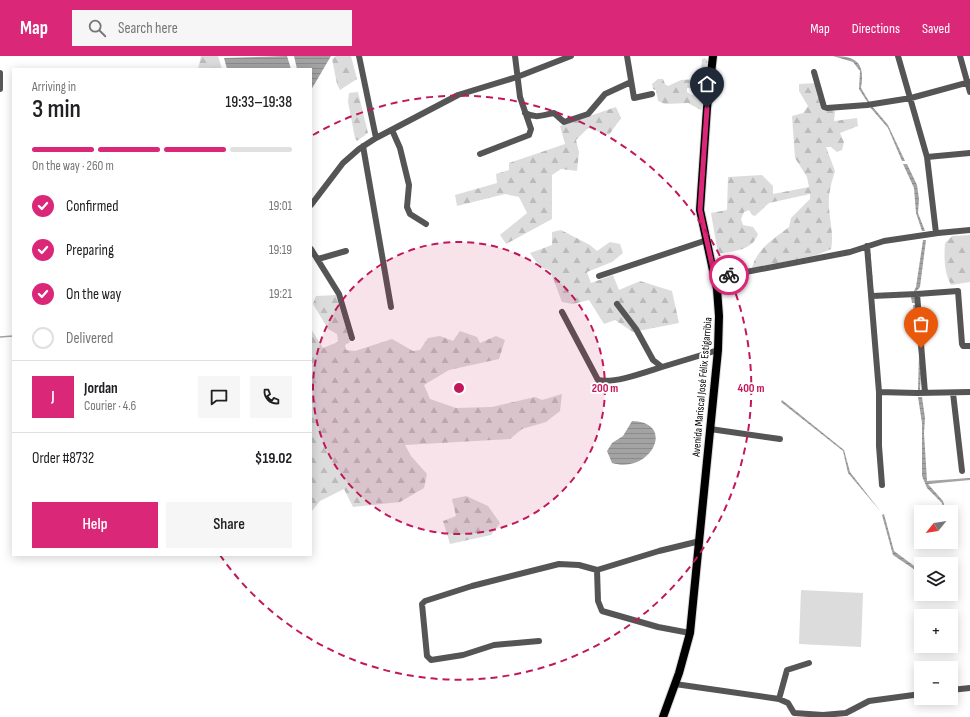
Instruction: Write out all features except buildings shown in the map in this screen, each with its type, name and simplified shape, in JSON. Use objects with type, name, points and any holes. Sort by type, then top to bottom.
[{"type":"main road","name":"Avenida Mariscal José Félix Estigarribia","points":[[662,717],[675,684],[690,633],[718,350],[719,316],[715,278],[700,210],[707,108],[713,56]]},
{"type":"street","points":[[359,56],[376,138]]},
{"type":"street","points":[[480,154],[530,135],[530,129],[517,77],[515,56]]},
{"type":"street","points":[[312,204],[343,163],[376,138],[458,95],[517,77],[571,56]]},
{"type":"street","points":[[627,56],[634,98],[652,94]]},
{"type":"street","points":[[898,56],[927,157],[936,233]]},
{"type":"street","points":[[960,56],[969,83],[970,92]]},
{"type":"street","points":[[814,72],[826,108],[867,105],[911,98],[969,83]]},
{"type":"street","points":[[0,73],[0,89]]},
{"type":"street","points":[[525,113],[532,117],[540,117],[554,113],[564,122],[568,122],[588,114],[605,94],[632,82]]},
{"type":"street","points":[[392,130],[400,148],[408,186],[407,207],[410,214],[426,224]]},
{"type":"street","points":[[364,146],[391,307]]},
{"type":"street","points":[[927,157],[970,153]]},
{"type":"street","points":[[715,278],[850,252],[884,241],[936,233],[970,230]]},
{"type":"street","points":[[599,276],[707,240]]},
{"type":"street","points":[[868,246],[873,332],[879,392],[879,446],[882,485]]},
{"type":"street","points":[[312,250],[339,294],[352,338]]},
{"type":"street","points":[[318,259],[346,251]]},
{"type":"street","points":[[872,296],[913,295],[958,291],[962,344],[963,346],[970,346]]},
{"type":"street","points":[[913,295],[921,393]]},
{"type":"street","points":[[617,304],[636,329],[653,360],[662,367]]},
{"type":"street","points":[[562,312],[598,380],[604,381],[662,367],[718,350]]},
{"type":"street","points":[[879,392],[970,392]]},
{"type":"street","points":[[953,393],[962,471]]},
{"type":"street","points":[[710,430],[780,439]]},
{"type":"street","points":[[539,641],[502,644],[431,660],[427,656],[422,604],[425,601],[472,586],[559,564],[579,565],[597,570],[659,551],[700,541]]},
{"type":"street","points":[[597,570],[598,601],[602,611],[658,628],[690,633]]},
{"type":"street","points":[[779,699],[787,670],[809,663]]},
{"type":"street","points":[[675,684],[779,699],[788,703],[794,713],[824,716],[846,713],[873,700],[914,695]]},
{"type":"street","points":[[958,689],[970,688]]},
{"type":"green space","points":[[201,56],[218,56],[222,68],[198,68]]},
{"type":"green space","points":[[336,56],[351,56],[357,79],[340,90],[337,84],[332,59]]},
{"type":"green space","points":[[705,58],[708,61],[708,80],[705,106],[701,110],[688,103],[665,104],[658,101],[656,90],[653,89],[652,84],[658,79],[663,79],[665,84],[668,86],[681,80],[698,79],[691,88],[687,88],[687,92],[692,95],[699,90],[702,59]]},
{"type":"green space","points":[[818,83],[826,106],[835,111],[834,121],[857,118],[858,126],[840,133],[844,142],[842,150],[837,152],[831,147],[826,147],[835,171],[829,198],[832,234],[831,249],[817,255],[752,268],[754,261],[762,249],[789,227],[791,218],[810,199],[810,194],[769,203],[755,216],[752,215],[749,210],[744,212],[741,219],[743,225],[753,227],[758,234],[755,240],[747,247],[742,249],[718,254],[711,213],[727,210],[728,177],[762,175],[773,186],[773,194],[809,187],[807,177],[795,158],[792,116],[803,113],[808,106],[799,91],[799,84]]},
{"type":"green space","points":[[358,92],[368,133],[357,141],[355,138],[348,102],[349,93]]},
{"type":"green space","points":[[616,107],[621,118],[609,135],[588,128],[576,140],[579,152],[577,171],[561,169],[552,175],[552,219],[506,244],[500,235],[527,213],[519,197],[505,194],[457,206],[455,195],[497,183],[496,174],[509,170],[509,163],[565,144],[560,126]]},
{"type":"green space","points":[[561,230],[590,245],[597,251],[610,242],[620,244],[623,253],[612,262],[587,272],[591,283],[613,275],[619,290],[640,281],[672,291],[679,323],[633,332],[615,320],[604,324],[589,300],[573,304],[562,302],[550,270],[540,267],[530,253],[552,245],[552,232]]},
{"type":"green space","points":[[970,235],[970,282],[951,285],[945,265],[945,243],[952,236]]},
{"type":"green space","points":[[336,295],[350,342],[345,345],[346,350],[355,351],[392,339],[413,351],[420,350],[428,338],[440,336],[453,341],[460,331],[477,337],[480,343],[496,336],[505,340],[499,359],[449,370],[424,385],[430,399],[456,408],[492,407],[535,397],[542,400],[562,394],[560,411],[546,422],[522,429],[510,439],[405,445],[411,456],[427,474],[424,488],[400,502],[353,507],[344,489],[320,501],[312,511],[312,331],[323,348],[338,342],[337,334],[328,329],[313,304],[316,296]]},
{"type":"green space","points":[[466,496],[488,506],[500,523],[491,535],[450,544],[443,521],[456,516],[452,499]]},
{"type":"green space","points":[[801,590],[863,593],[861,647],[799,644]]},
{"type":"shaded area","points":[[287,56],[291,68],[227,68],[224,58]]},
{"type":"shaded area","points":[[294,56],[331,56],[312,88],[312,68],[297,68]]},
{"type":"shaded area","points":[[833,56],[842,56],[858,63],[862,73],[861,88],[870,103],[868,103],[859,89],[860,71],[853,62]]},
{"type":"shaded area","points":[[869,106],[872,106],[888,125],[905,161],[902,161],[888,128]]},
{"type":"shaded area","points":[[903,164],[907,164],[917,185],[919,199],[918,213],[925,231],[922,231],[916,213],[914,188]]},
{"type":"shaded area","points":[[923,240],[926,240],[920,287],[914,294],[915,303],[912,303],[911,297],[916,287]]},
{"type":"shaded area","points":[[913,305],[915,305],[921,373],[920,390],[918,390],[919,354]]},
{"type":"shaded area","points":[[918,397],[922,397],[925,418],[924,433],[927,481],[970,478],[970,480],[928,484],[943,501],[944,505],[927,488],[922,476],[922,423]]},
{"type":"shaded area","points":[[782,400],[844,450],[850,472],[881,512],[848,473],[843,451],[781,402]]},
{"type":"shaded area","points":[[632,421],[646,424],[653,430],[656,438],[654,447],[638,462],[626,465],[612,463],[607,451],[612,443],[623,436]]},
{"type":"shaded area","points":[[884,514],[894,551],[914,566],[914,569],[893,555],[882,515]]},
{"type":"waterway","points":[[0,337],[12,336]]},
{"type":"way so far","points":[[729,275],[850,252],[868,246],[872,296],[917,294],[921,348]]},
{"type":"route","points":[[707,108],[700,210],[715,278],[729,275]]}]
